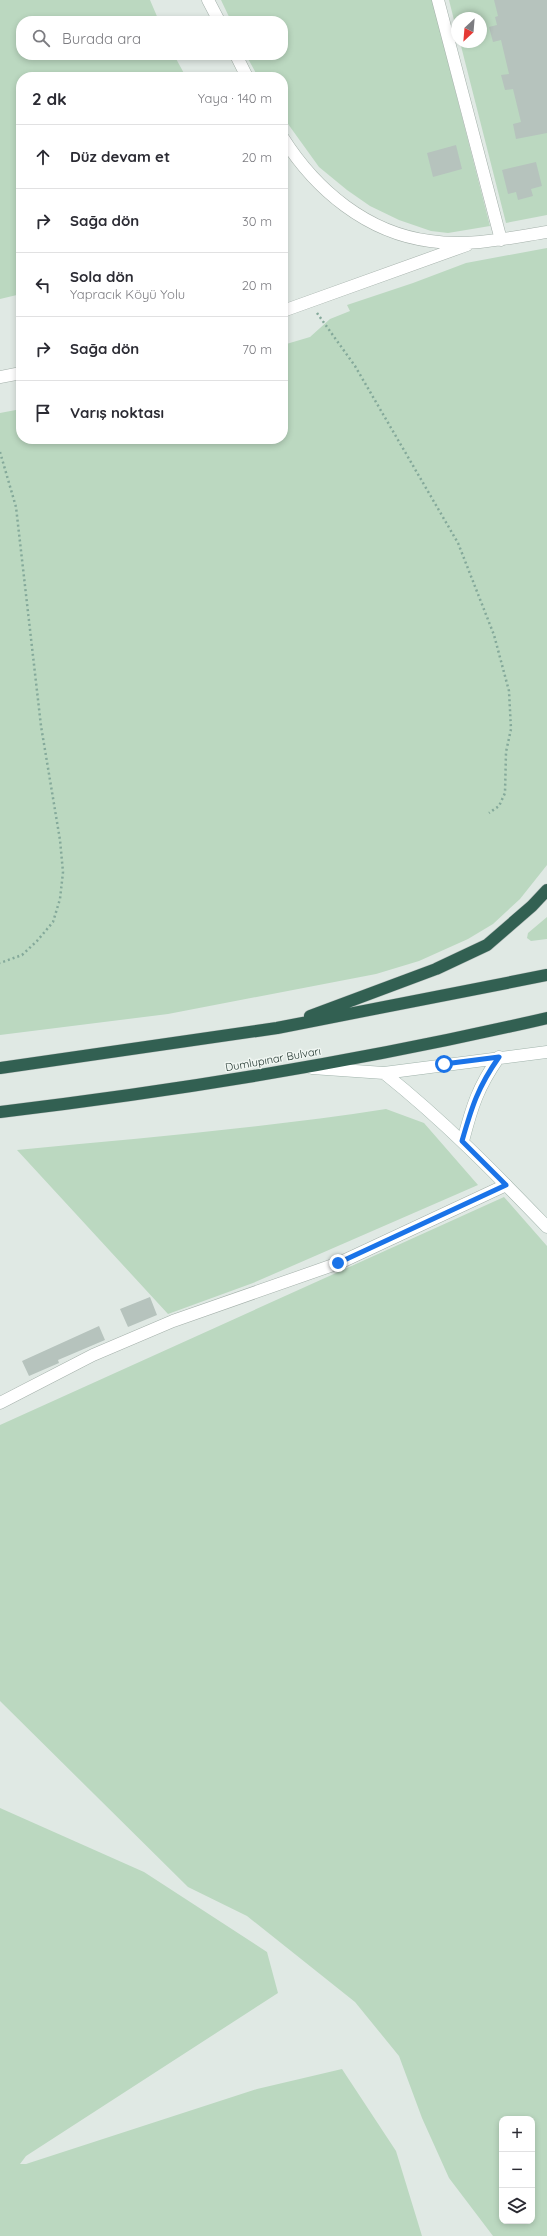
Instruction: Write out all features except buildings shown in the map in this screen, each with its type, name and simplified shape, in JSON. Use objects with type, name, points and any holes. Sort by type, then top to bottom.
[{"type":"highway","points":[[276,1028],[461,958],[487,945],[532,906],[547,890]]},
{"type":"highway","points":[[0,1068],[276,1028],[547,975]]},
{"type":"highway","name":"Dumlupınar Bulvarı","points":[[0,1112],[109,1099],[303,1068],[472,1036],[547,1018]]},
{"type":"street","points":[[208,0],[216,16]]},
{"type":"street","points":[[438,0],[502,240]]},
{"type":"street","points":[[238,60],[244,72]]},
{"type":"street","points":[[288,145],[311,176],[330,195],[351,211],[374,224],[401,234],[430,241],[476,242],[502,240],[547,232]]},
{"type":"street","points":[[288,309],[476,242]]},
{"type":"street","points":[[0,377],[16,374]]},
{"type":"street","points":[[303,1068],[384,1073],[547,1052]]},
{"type":"street","points":[[462,1141],[482,1081],[499,1057]]},
{"type":"street","points":[[384,1073],[424,1105],[462,1141],[547,1227]]},
{"type":"street","points":[[0,1403],[93,1355],[173,1321],[338,1263],[506,1185]]},
{"type":"path","points":[[309,301],[354,366],[458,543],[494,635],[509,691],[511,730],[506,752],[504,793],[499,806],[489,814]]},
{"type":"path","points":[[0,452],[16,507],[40,718],[60,840],[63,872],[60,899],[53,922],[37,941],[22,955],[0,963]]},
{"type":"green space","points":[[0,0],[150,0],[157,16],[16,16],[16,60],[177,60],[183,72],[16,72],[16,295],[0,299]]},
{"type":"green space","points":[[221,0],[432,0],[490,226],[448,233],[431,231],[399,220],[370,206],[347,190],[319,167],[288,124],[288,72],[255,72],[249,60],[288,60],[288,16],[229,16]]},
{"type":"green space","points":[[449,0],[547,0],[547,215],[506,223],[462,48],[487,48],[487,12],[452,12]]},
{"type":"green space","points":[[547,248],[547,865],[520,899],[493,924],[468,939],[419,961],[376,974],[168,1014],[0,1035],[0,413],[16,410],[16,444],[288,444],[288,344],[310,337],[330,319],[350,311],[347,305],[413,283],[466,263]]},
{"type":"green space","points":[[547,917],[547,939],[531,941],[527,938],[528,933]]},
{"type":"green space","points":[[386,1109],[424,1123],[478,1185],[253,1283],[168,1314],[17,1150],[248,1127]]},
{"type":"green space","points":[[504,1197],[547,1246],[547,2236],[493,2236],[449,2178],[422,2118],[399,2056],[355,2002],[247,1916],[188,1887],[0,1701],[0,1425]]},
{"type":"green space","points":[[0,1808],[144,1872],[267,1952],[278,1993],[26,2156],[20,2164],[26,2164],[257,2089],[342,2069],[396,2151],[422,2236],[0,2236]]},
{"type":"route","points":[[338,1263],[506,1185],[462,1141],[482,1081],[499,1057],[444,1064]]}]
